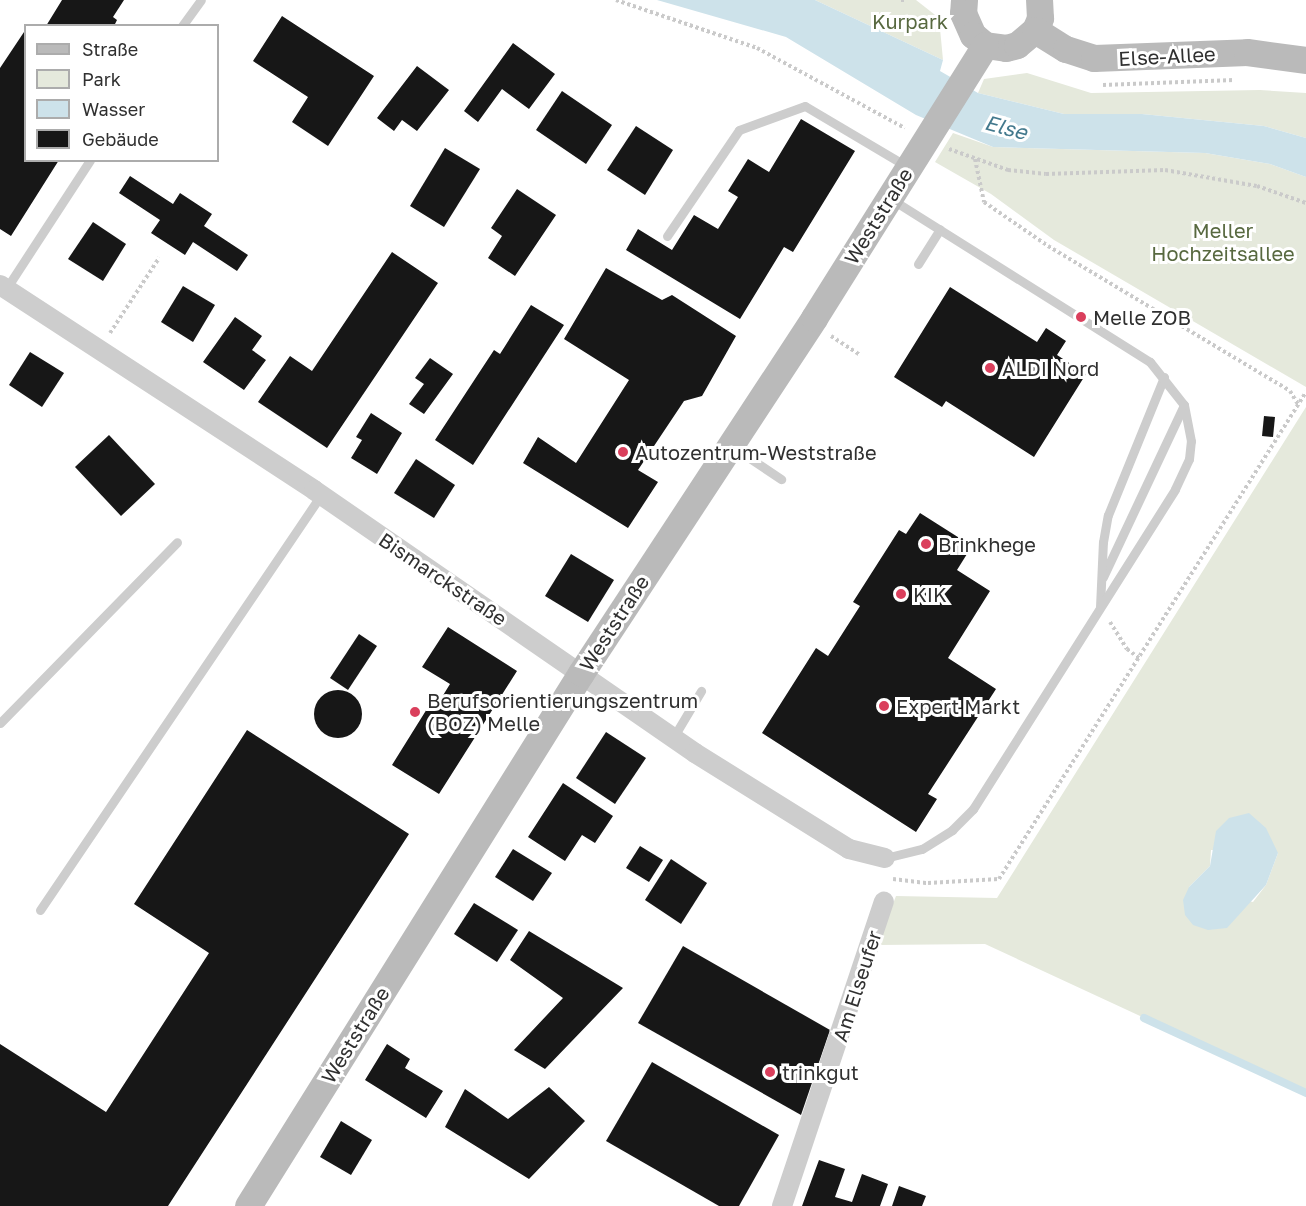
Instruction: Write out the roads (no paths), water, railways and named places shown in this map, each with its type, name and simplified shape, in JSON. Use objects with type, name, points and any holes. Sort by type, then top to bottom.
[{"type":"street","points":[[964,0],[967,25],[985,45],[1006,48],[1017,45],[1035,30],[1040,18],[1039,0]]},
{"type":"street","name":"Else-Allee","points":[[1035,30],[1066,49],[1094,58],[1247,52],[1306,60]]},
{"type":"street","name":"Weststraße","points":[[248,1206],[581,673],[810,324],[985,45]]},
{"type":"street","name":"Bismarckstraße","points":[[3,287],[321,495],[673,738],[849,849],[885,858]]},
{"type":"street","name":"Am Elseufer","points":[[782,1206],[884,902]]},
{"type":"lane","points":[[183,24],[201,0]]},
{"type":"lane","points":[[668,236],[739,129],[805,106],[908,168]]},
{"type":"lane","name":"Bismarckstraße","points":[[3,287],[89,162]]},
{"type":"lane","points":[[885,858],[922,849],[952,830],[973,809],[1175,489],[1189,459],[1191,441],[1184,405],[1164,377],[1125,345],[889,197]]},
{"type":"lane","points":[[918,264],[940,229]]},
{"type":"lane","points":[[1100,609],[1103,542],[1108,515],[1164,377]]},
{"type":"lane","points":[[1102,579],[1184,405]]},
{"type":"lane","points":[[730,445],[781,479]]},
{"type":"lane","points":[[40,910],[321,495]]},
{"type":"lane","points":[[0,723],[177,542]]},
{"type":"lane","points":[[673,738],[701,691]]},
{"type":"water","name":"Else","points":[[657,0],[815,0],[943,60],[940,71],[978,93],[1064,114],[1142,114],[1264,126],[1306,138],[1306,177],[1270,164],[1205,153],[993,147],[916,115],[786,37]]},
{"type":"water","points":[[1249,813],[1266,828],[1278,853],[1266,885],[1227,928],[1208,930],[1193,925],[1185,915],[1183,900],[1189,887],[1210,866],[1216,831],[1229,818]]},
{"type":"waterway","points":[[1144,1018],[1306,1093]]},
{"type":"place","name":"Melle ZOB","points":[[1081,317]]},
{"type":"place","name":"ALDI Nord","points":[[990,368]]},
{"type":"place","name":"Autozentrum-Weststraße","points":[[623,452]]},
{"type":"place","name":"Brinkhege","points":[[926,544]]},
{"type":"place","name":"KIK","points":[[901,594]]},
{"type":"place","name":"Expert Markt","points":[[884,706]]},
{"type":"place","name":"Berufsorientierungszentrum (BOZ) Melle","points":[[415,712]]},
{"type":"place","name":"trinkgut","points":[[770,1072]]},
{"type":"park label","name":"Kurpark","points":[[910,21]]},
{"type":"park label","name":"Meller Hochzeitsallee","points":[[1223,242]]}]
